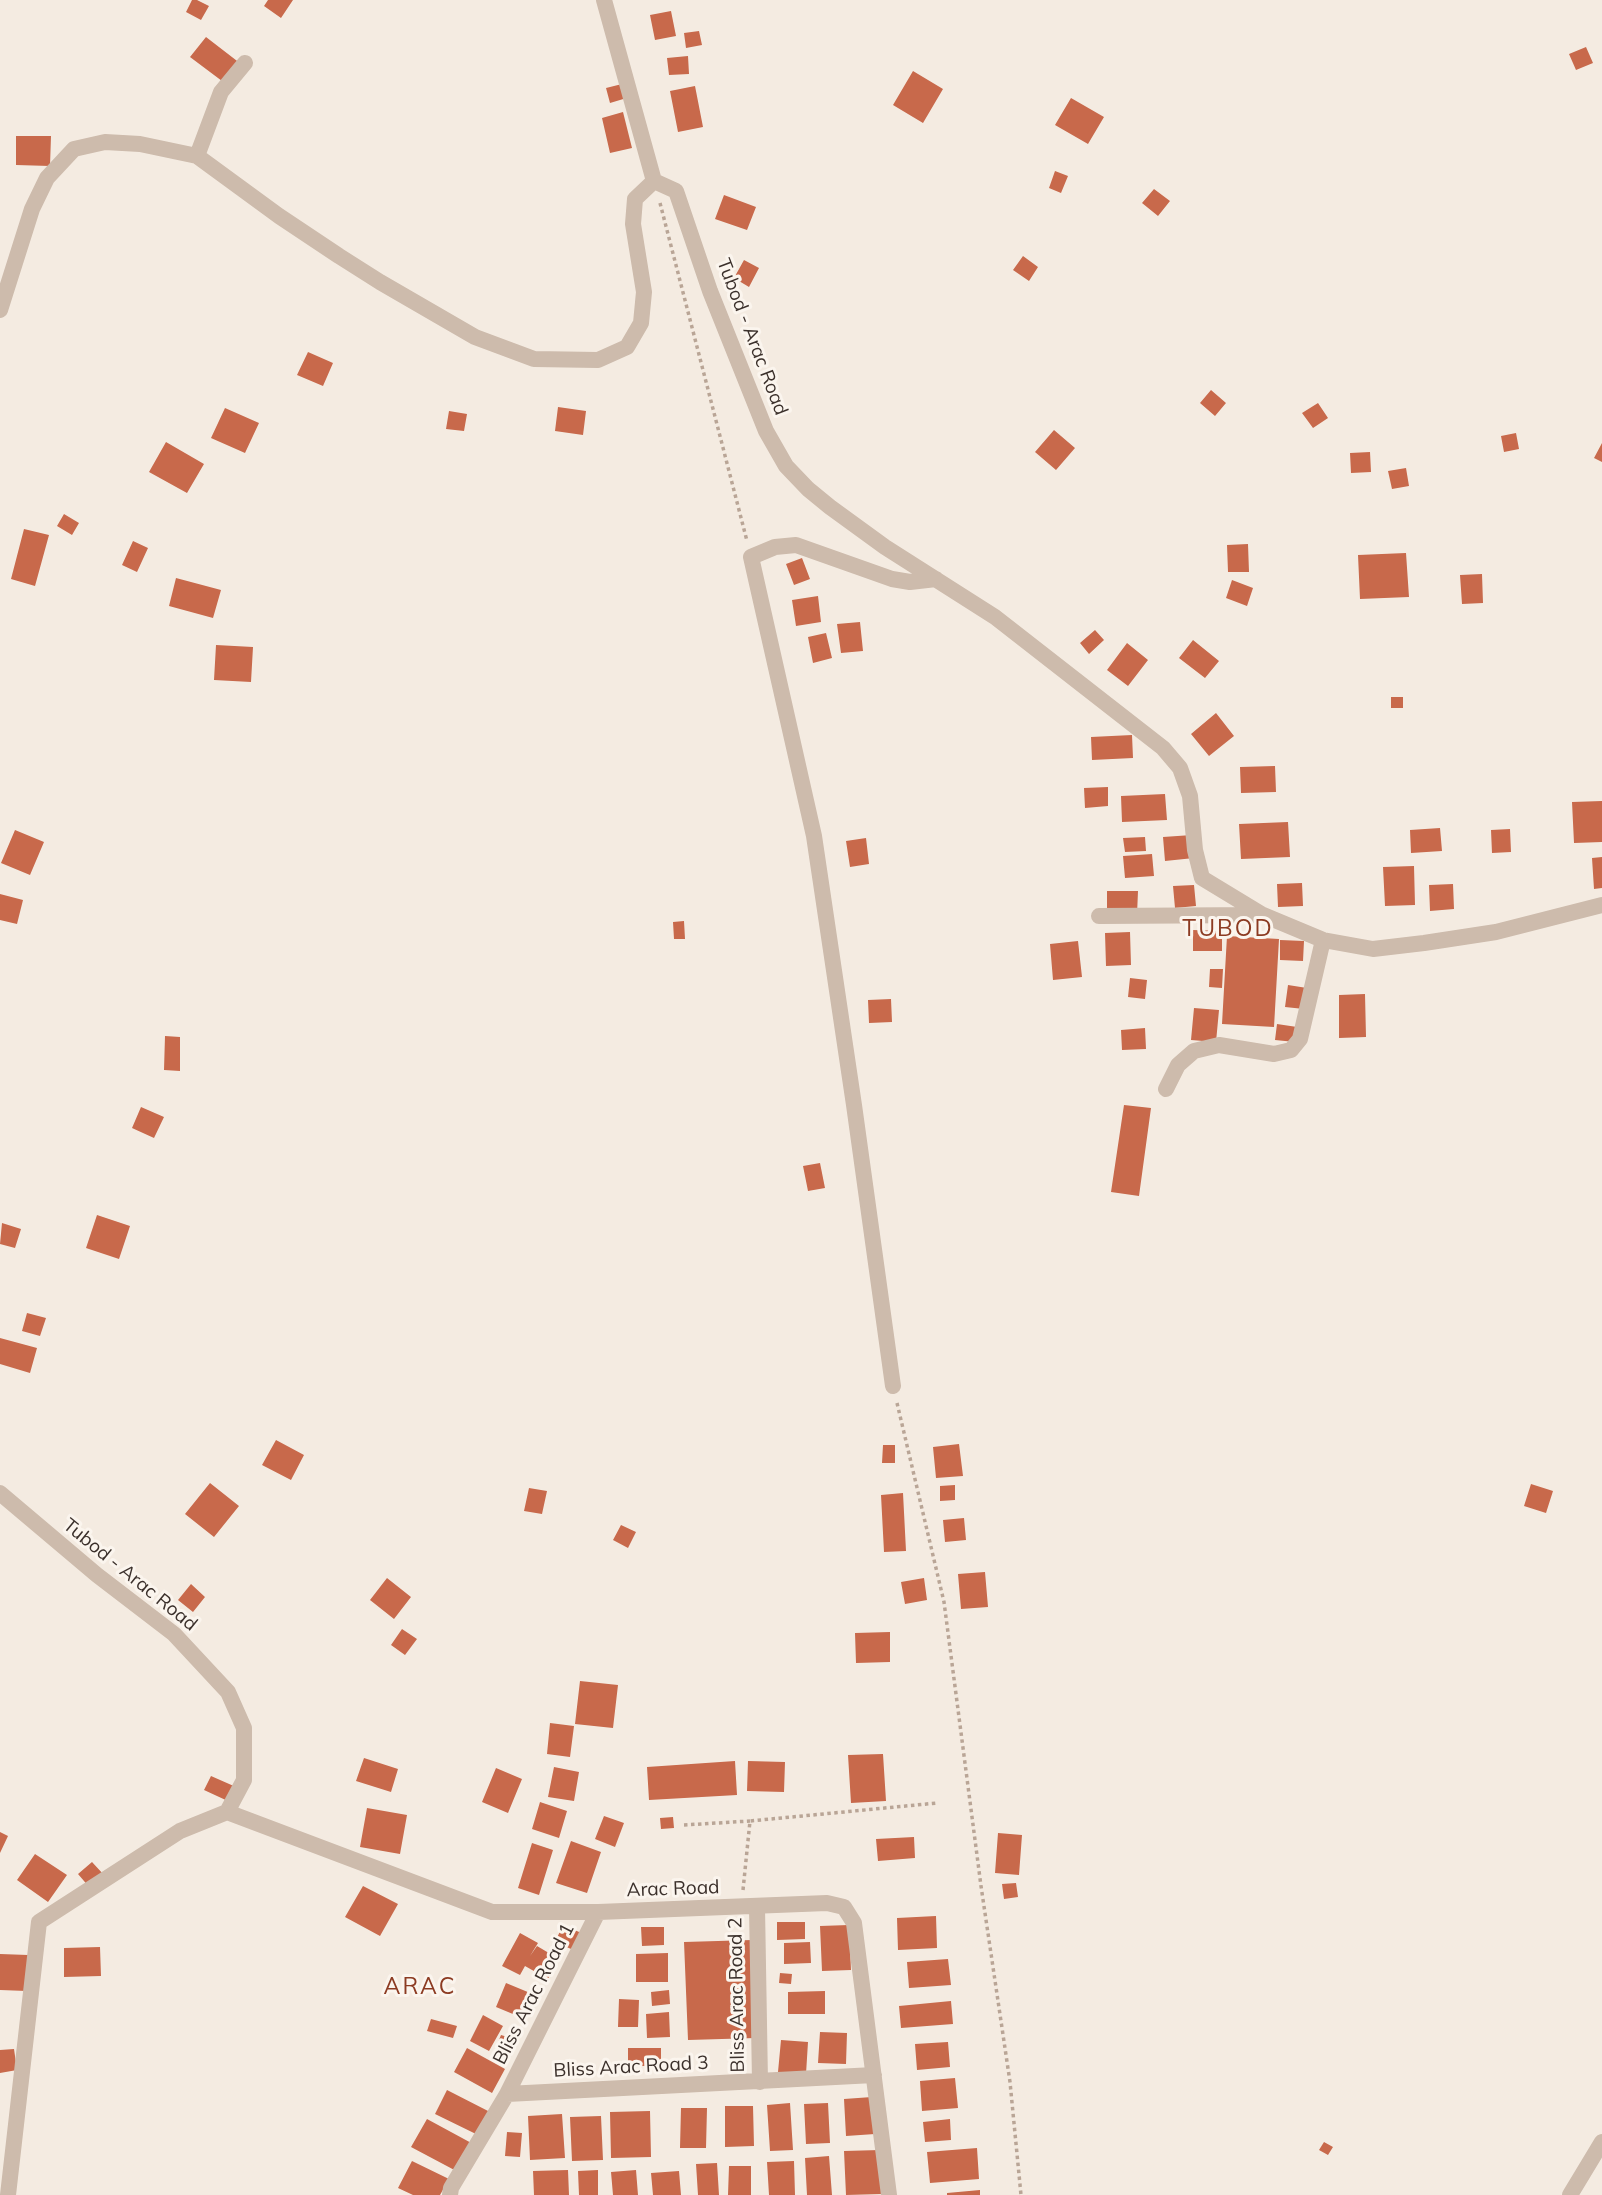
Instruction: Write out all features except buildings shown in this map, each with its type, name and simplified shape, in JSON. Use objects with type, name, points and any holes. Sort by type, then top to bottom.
[{"type":"street","points":[[0,310],[32,209],[47,178],[74,149],[106,142],[140,144],[197,156],[279,216],[380,282],[475,337],[534,359],[598,360],[627,347],[641,323],[644,292],[633,224],[635,199],[654,181],[604,0]]},
{"type":"street","points":[[197,156],[221,92],[245,63]]},
{"type":"street","name":"Tubod - Arac Road","points":[[654,181],[676,191],[710,291],[766,430],[786,466],[830,507],[886,547],[995,617],[1163,748],[1180,768],[1189,796],[1195,850],[1202,878],[1263,915],[1323,940],[1373,948],[1496,932],[1602,905]]},
{"type":"street","points":[[893,1386],[814,836],[751,557],[775,547],[796,545],[892,579],[910,582],[936,579]]},
{"type":"street","points":[[1099,916],[1263,915]]},
{"type":"street","points":[[1166,1088],[1178,1065],[1194,1051],[1219,1045],[1274,1054],[1290,1050],[1300,1039],[1323,940]]},
{"type":"street","name":"Tubod - Arac Road","points":[[0,1493],[97,1575],[174,1634],[228,1692],[244,1728],[244,1780],[228,1812]]},
{"type":"street","points":[[8,2195],[39,1922],[180,1831],[228,1812]]},
{"type":"street","name":"Arac Road","points":[[228,1812],[492,1912],[598,1912],[827,1903],[844,1907],[854,1923],[889,2195]]},
{"type":"street","name":"Bliss Arac Road 2","points":[[749,1907],[760,2082]]},
{"type":"street","name":"Bliss Arac Road 1","points":[[507,2094],[598,1912]]},
{"type":"street","name":"Bliss Arac Road 3","points":[[507,2094],[874,2075]]},
{"type":"street","points":[[450,2195],[451,2188],[507,2094]]},
{"type":"street","points":[[1570,2195],[1602,2142]]},
{"type":"path","points":[[654,181],[751,557]]},
{"type":"path","points":[[893,1386],[944,1602],[1010,2082],[1021,2195]]},
{"type":"path","points":[[684,1825],[937,1803]]},
{"type":"path","points":[[749,1907],[750,1821]]},
{"type":"district","name":"TUBOD","points":[[1228,929]]},
{"type":"district","name":"ARAC","points":[[420,1987]]}]
